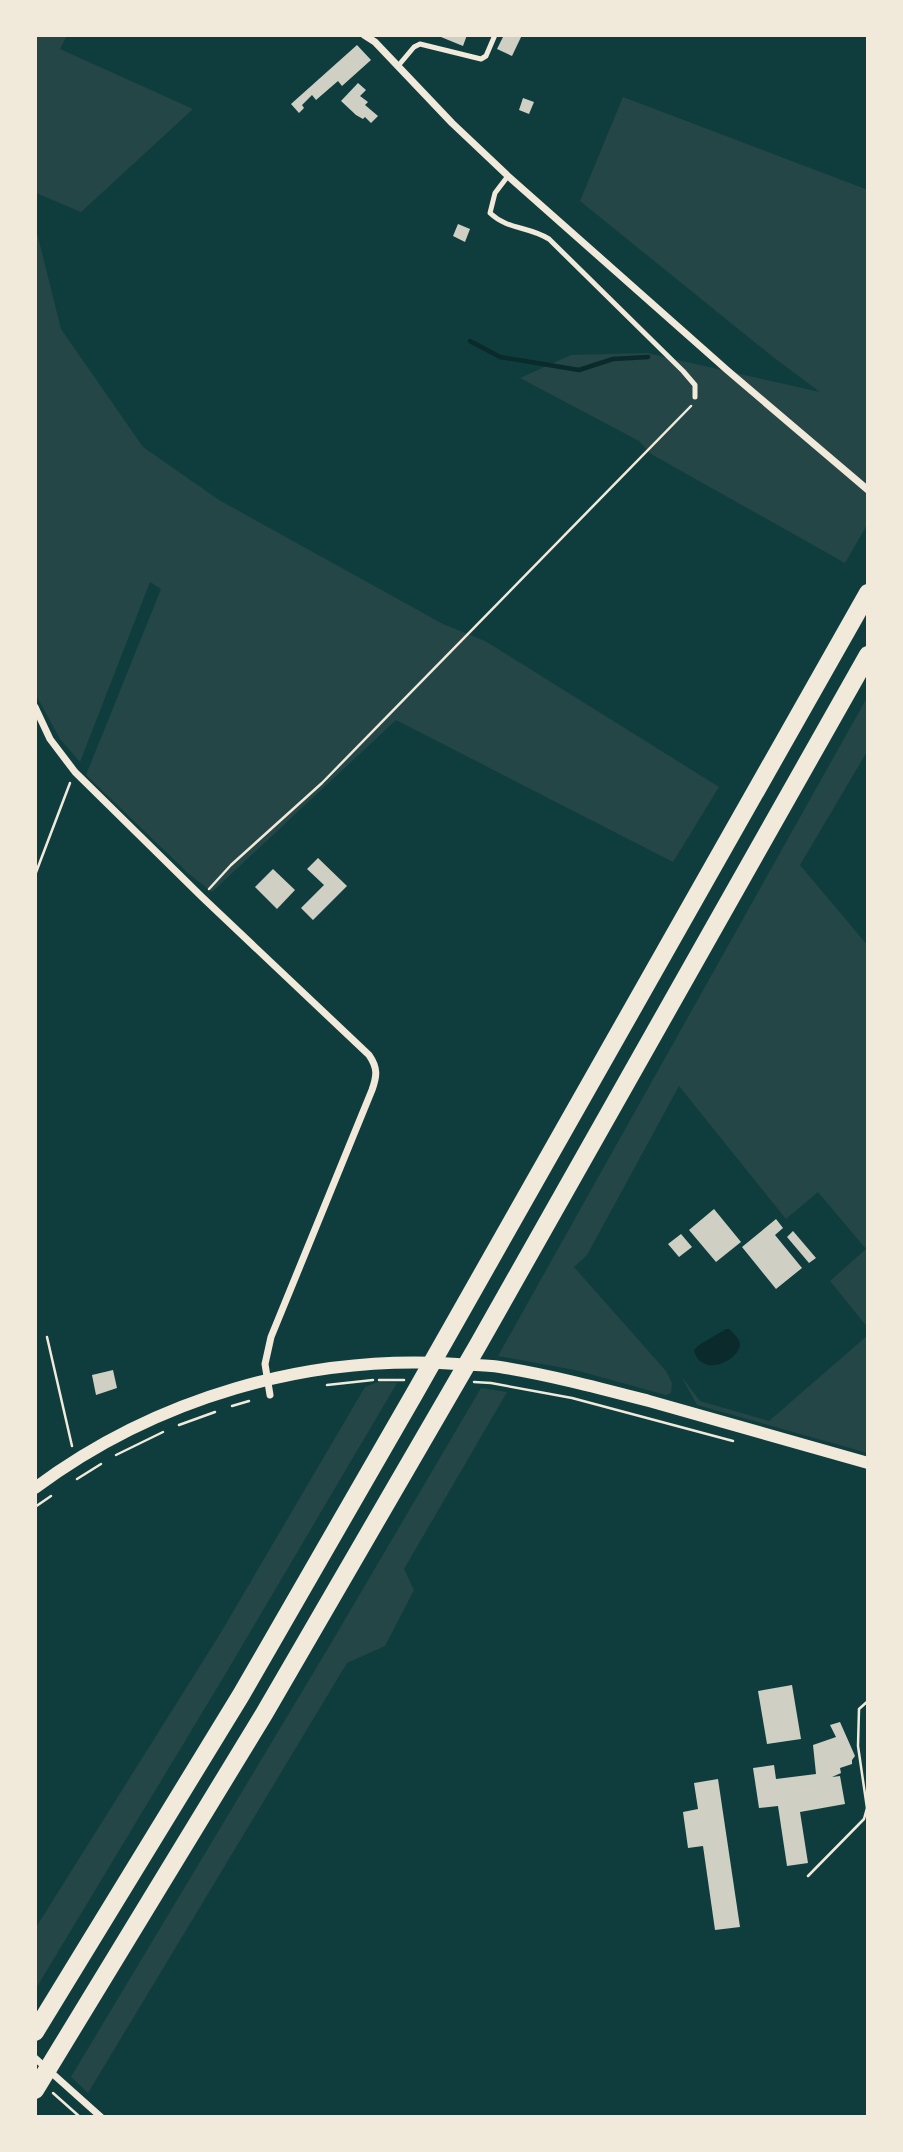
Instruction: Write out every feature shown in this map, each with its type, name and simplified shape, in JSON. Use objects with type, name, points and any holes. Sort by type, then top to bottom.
[{"type":"highway","points":[[36,2031],[241,1695],[868,593]]},
{"type":"highway","points":[[44,2092],[60,2050],[264,1714],[478,1345],[868,655]]},
{"type":"street","points":[[364,35],[375,42],[452,123],[508,176],[727,370],[868,490]]},
{"type":"street","points":[[35,707],[50,739],[75,772],[369,1055],[375,1065],[377,1076],[372,1090],[271,1337],[265,1364],[270,1395]]},
{"type":"street","points":[[35,1488],[75,1460],[134,1427],[210,1396],[267,1380],[355,1364],[416,1361],[496,1366],[559,1377],[868,1463]]},
{"type":"street","points":[[35,2058],[101,2117]]},
{"type":"lane","points":[[398,66],[414,47],[420,44],[481,59],[486,56],[495,35]]},
{"type":"lane","points":[[508,176],[495,193],[490,213],[500,222],[536,231],[549,239],[683,371],[695,385],[695,397]]},
{"type":"path","points":[[202,897],[231,864],[322,783],[692,404],[695,397]]},
{"type":"path","points":[[35,875],[75,772]]},
{"type":"path","points":[[47,1337],[75,1460]]},
{"type":"path","points":[[808,1876],[864,1819],[867,1808],[858,1746],[859,1709],[868,1701]]},
{"type":"path","points":[[44,2092],[80,2117]]},
{"type":"shaded area","points":[[35,35],[67,35],[60,49],[193,109],[81,212],[36,193],[35,205]]},
{"type":"shaded area","points":[[623,97],[868,190],[868,523],[845,563],[651,454],[639,441],[520,378],[571,355],[647,353],[820,392],[580,201]]},
{"type":"shaded area","points":[[35,225],[61,329],[143,447],[219,500],[443,624],[485,641],[719,787],[673,862],[396,720],[212,892],[189,874],[86,775],[161,589],[150,582],[80,762],[60,739],[35,693]]},
{"type":"shaded area","points":[[868,696],[868,750],[800,865],[868,946],[868,1328],[830,1281],[866,1249],[818,1192],[786,1219],[679,1086],[587,1255],[574,1267],[666,1371],[672,1383],[671,1393],[666,1395],[575,1370],[498,1356]]},
{"type":"shaded area","points":[[726,1329],[736,1336],[740,1343],[739,1349],[735,1355],[720,1364],[704,1364],[694,1350]]},
{"type":"shaded area","points":[[868,1335],[868,1453],[697,1405],[681,1376],[700,1401],[769,1421]]},
{"type":"shaded area","points":[[378,1382],[397,1383],[35,1990],[35,1929],[220,1634],[365,1387]]},
{"type":"shaded area","points":[[481,1388],[507,1392],[404,1569],[414,1590],[385,1646],[347,1663],[88,2093],[71,2077]]},
{"type":"building","points":[[436,35],[467,35],[463,46]]},
{"type":"building","points":[[504,35],[522,35],[512,56],[497,49]]},
{"type":"building","points":[[357,45],[371,60],[342,86],[338,81],[316,100],[312,95],[302,105],[304,108],[299,113],[291,104]]},
{"type":"building","points":[[358,83],[366,90],[360,96],[368,102],[365,105],[378,116],[371,123],[365,117],[363,119],[356,115],[341,101]]},
{"type":"building","points":[[523,98],[534,102],[529,114],[519,110]]},
{"type":"building","points":[[458,224],[470,229],[465,242],[453,236]]},
{"type":"building","points":[[318,858],[347,886],[313,920],[301,908],[324,885],[307,869]]},
{"type":"building","points":[[273,869],[295,890],[277,909],[255,887]]},
{"type":"building","points":[[714,1209],[741,1242],[716,1262],[689,1230]]},
{"type":"building","points":[[776,1219],[783,1228],[775,1235],[802,1268],[776,1289],[742,1247]]},
{"type":"building","points":[[793,1231],[816,1258],[809,1263],[787,1237]]},
{"type":"building","points":[[681,1234],[692,1247],[679,1257],[668,1244]]},
{"type":"building","points":[[113,1370],[117,1388],[96,1395],[92,1375]]},
{"type":"building","points":[[792,1685],[801,1739],[767,1744],[758,1691]]},
{"type":"building","points":[[840,1722],[855,1756],[852,1764],[840,1768],[841,1773],[832,1777],[840,1776],[845,1804],[800,1812],[808,1863],[787,1866],[778,1806],[759,1808],[753,1768],[774,1765],[776,1779],[816,1774],[813,1745],[836,1737],[830,1725]]},
{"type":"building","points":[[718,1779],[740,1927],[715,1930],[703,1846],[688,1848],[683,1812],[698,1809],[694,1783]]},
{"type":"waterway","points":[[470,341],[500,357],[579,370],[613,359],[648,357]]}]
